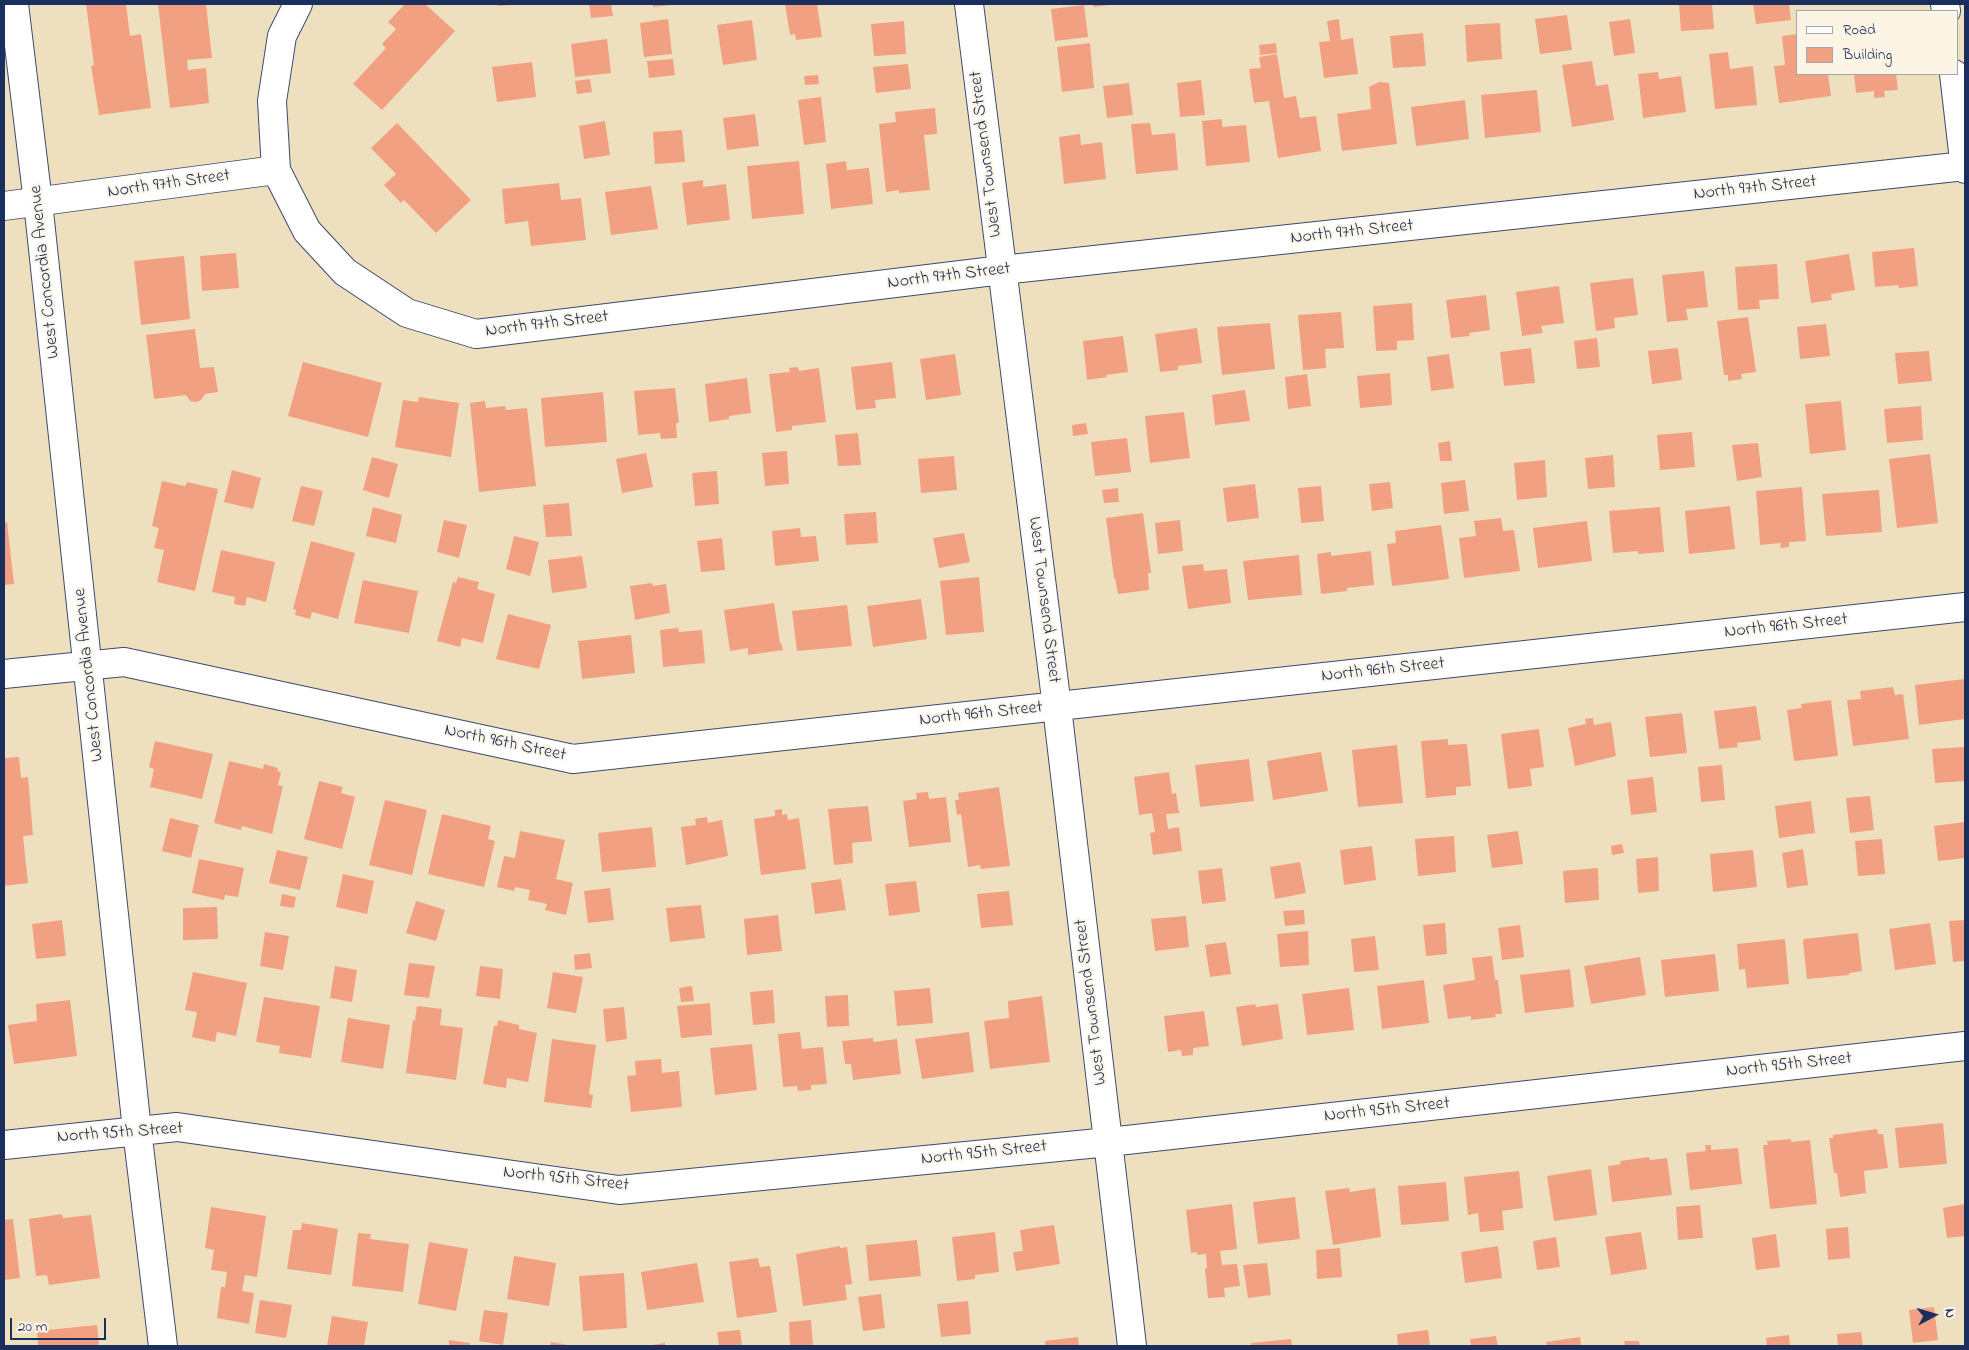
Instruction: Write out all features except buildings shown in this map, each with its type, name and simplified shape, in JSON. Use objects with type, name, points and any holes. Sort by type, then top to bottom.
[{"type":"street","name":"West Concordia Avenue","points":[[14,4],[38,202],[89,665],[137,1130],[163,1346]]},
{"type":"street","points":[[276,170],[272,101],[282,36],[298,4]]},
{"type":"street","name":"West Townsend Street","points":[[969,4],[1057,707],[1132,1346]]},
{"type":"street","points":[[1954,75],[1965,167]]},
{"type":"street","name":"North 97th Street","points":[[4,206],[276,170],[307,231],[345,272],[407,313],[476,334],[1002,270],[1965,167]]},
{"type":"street","name":"North 96th Street","points":[[4,674],[124,662],[573,759],[1965,607]]},
{"type":"street","name":"North 95th Street","points":[[4,1145],[177,1127],[619,1190],[1109,1142],[1965,1046]]}]
